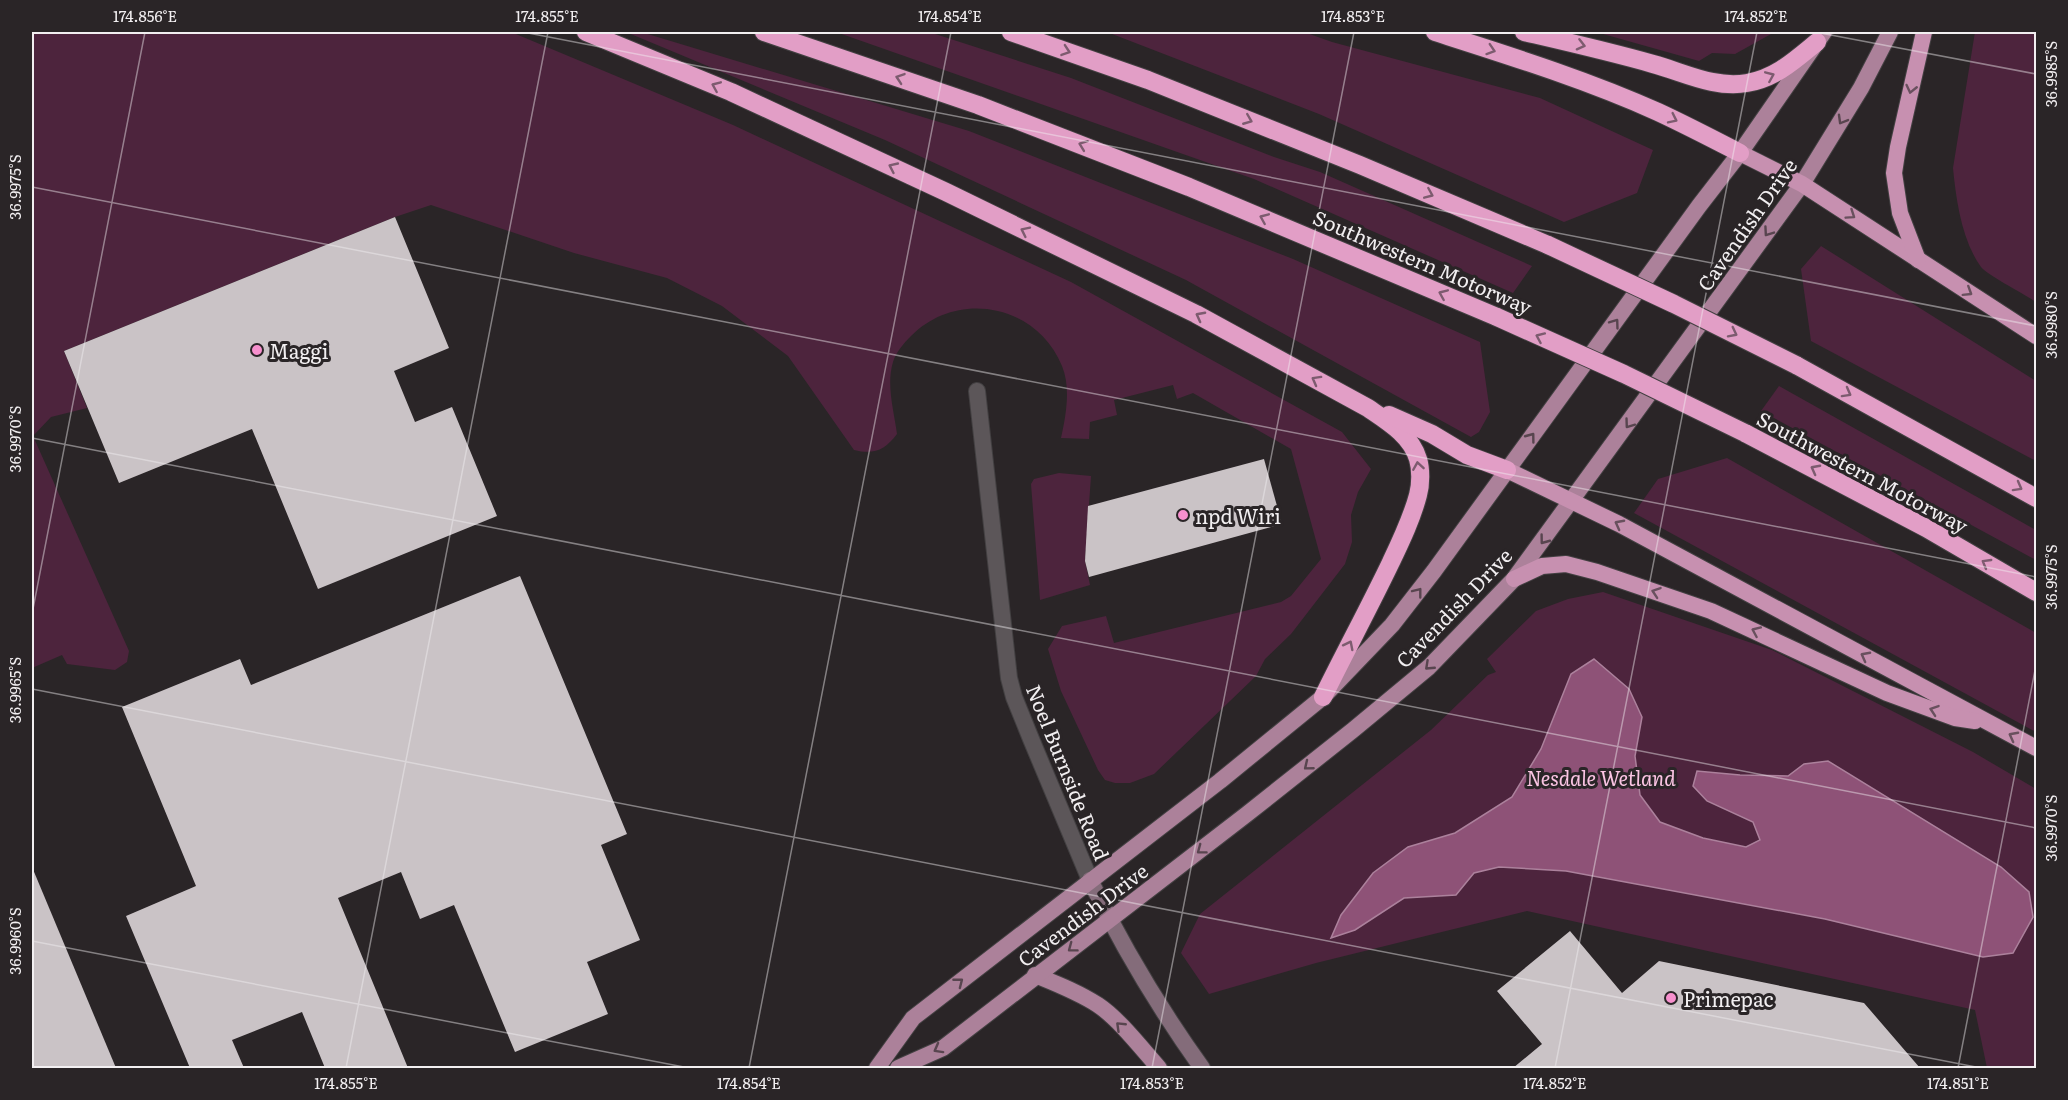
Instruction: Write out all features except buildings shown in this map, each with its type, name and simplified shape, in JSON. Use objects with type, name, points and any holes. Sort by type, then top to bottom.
[{"type":"highway","points":[[586,32],[731,92],[946,192],[1196,314],[1368,408],[1406,437],[1419,461],[1419,493],[1405,531],[1380,585],[1323,697]]},
{"type":"highway","name":"Southwestern Motorway","points":[[764,32],[978,105],[1178,182],[1497,317],[1624,374],[1746,433],[1926,528],[2037,592]]},
{"type":"highway","points":[[1011,32],[1182,93],[1548,245],[1796,365],[2037,498]]},
{"type":"highway","points":[[1435,32],[1552,71],[1647,108],[1802,184],[2037,336]]},
{"type":"highway","points":[[1524,32],[1655,64],[1710,81],[1739,84],[1774,75],[1821,37]]},
{"type":"highway","points":[[1918,261],[1900,213],[1894,173],[1924,32]]},
{"type":"highway","points":[[1368,408],[1399,419],[1432,434],[1467,455],[1507,470],[1573,501],[2037,748]]},
{"type":"highway","points":[[1514,579],[1542,566],[1566,564],[1597,572],[1711,611],[1887,693],[1955,718],[1990,724]]},
{"type":"main road","name":"Cavendish Drive","points":[[898,1068],[942,1048],[1247,814],[1429,667],[1514,579],[1802,184],[1861,88],[1890,32]]},
{"type":"main road","name":"Cavendish Drive","points":[[877,1068],[913,1018],[1220,782],[1323,697],[1392,625],[1740,153],[1821,37]]},
{"type":"main road","name":"Noel Burnside Road","points":[[1090,880],[1138,972],[1176,1033],[1202,1068]]},
{"type":"main road","points":[[1035,975],[1072,990],[1100,1007],[1137,1042],[1159,1068]]},
{"type":"street","name":"Noel Burnside Road","points":[[977,391],[1009,678],[1014,697],[1090,880]]},
{"type":"green space","points":[[32,32],[511,32],[733,125],[1071,282],[1342,432],[1371,469],[1358,492],[1351,515],[1352,542],[1345,564],[1291,634],[1265,659],[1256,676],[1154,774],[1130,783],[1105,780],[1098,770],[1061,691],[1048,649],[1062,626],[1106,616],[1114,643],[1281,602],[1291,596],[1321,559],[1291,449],[1193,393],[1177,399],[1173,385],[1114,400],[1117,415],[1090,422],[1089,439],[1061,438],[1066,411],[1065,374],[1050,345],[1034,329],[1015,317],[994,310],[972,308],[950,312],[930,321],[911,336],[898,351],[894,358],[890,380],[897,434],[888,444],[878,450],[867,452],[854,450],[788,356],[722,306],[667,278],[574,253],[431,205],[395,217],[64,351],[87,408],[51,417],[33,436],[129,651],[127,662],[115,670],[67,664],[62,655],[32,668]]},
{"type":"green space","points":[[626,32],[641,32],[969,131],[1293,259],[1480,342],[1490,412],[1479,432],[1471,437],[1186,280],[885,140]]},
{"type":"green space","points":[[836,32],[929,32],[1071,78],[1274,157],[1320,172],[1532,266],[1513,293],[1254,179]]},
{"type":"green space","points":[[1107,32],[1304,32],[1332,42],[1540,98],[1653,150],[1637,193],[1564,222],[1319,114]]},
{"type":"green space","points":[[1596,32],[1773,32],[1735,54],[1712,53],[1699,61]]},
{"type":"green space","points":[[1975,32],[2036,32],[2036,302],[1981,267],[1974,257],[1961,220],[1953,168]]},
{"type":"green space","points":[[1821,246],[2036,381],[2036,461],[1811,341],[1801,269]]},
{"type":"green space","points":[[1779,386],[2036,530],[2036,560],[1761,411]]},
{"type":"green space","points":[[1727,458],[2036,633],[2036,732],[1634,513],[1658,479]]},
{"type":"green space","points":[[1059,473],[1091,476],[1085,561],[1090,585],[1040,600],[1031,484],[1034,479]]},
{"type":"green space","name":"Nesdale Wetland","points":[[1603,592],[1772,650],[1973,752],[2036,789],[2036,1068],[1987,1068],[1975,1010],[1527,911],[1316,963],[1209,994],[1181,953],[1200,914],[1431,730],[1488,675],[1496,672],[1487,659],[1536,611],[1568,599]]},
{"type":"shaded area","points":[[1594,659],[1629,689],[1642,717],[1635,756],[1640,795],[1660,822],[1703,838],[1746,847],[1760,840],[1753,822],[1707,801],[1693,786],[1697,771],[1788,776],[1804,764],[1828,761],[2001,867],[2029,892],[2033,917],[2013,953],[1983,957],[1825,919],[1566,871],[1499,867],[1474,873],[1456,895],[1404,898],[1355,930],[1331,938],[1341,915],[1373,873],[1408,847],[1455,833],[1512,797],[1541,749],[1571,674]]},
{"type":"place","name":"Maggi","points":[[257,350]]},
{"type":"place","name":"npd Wiri","points":[[1183,515]]},
{"type":"place","name":"Primepac","points":[[1671,998]]}]
